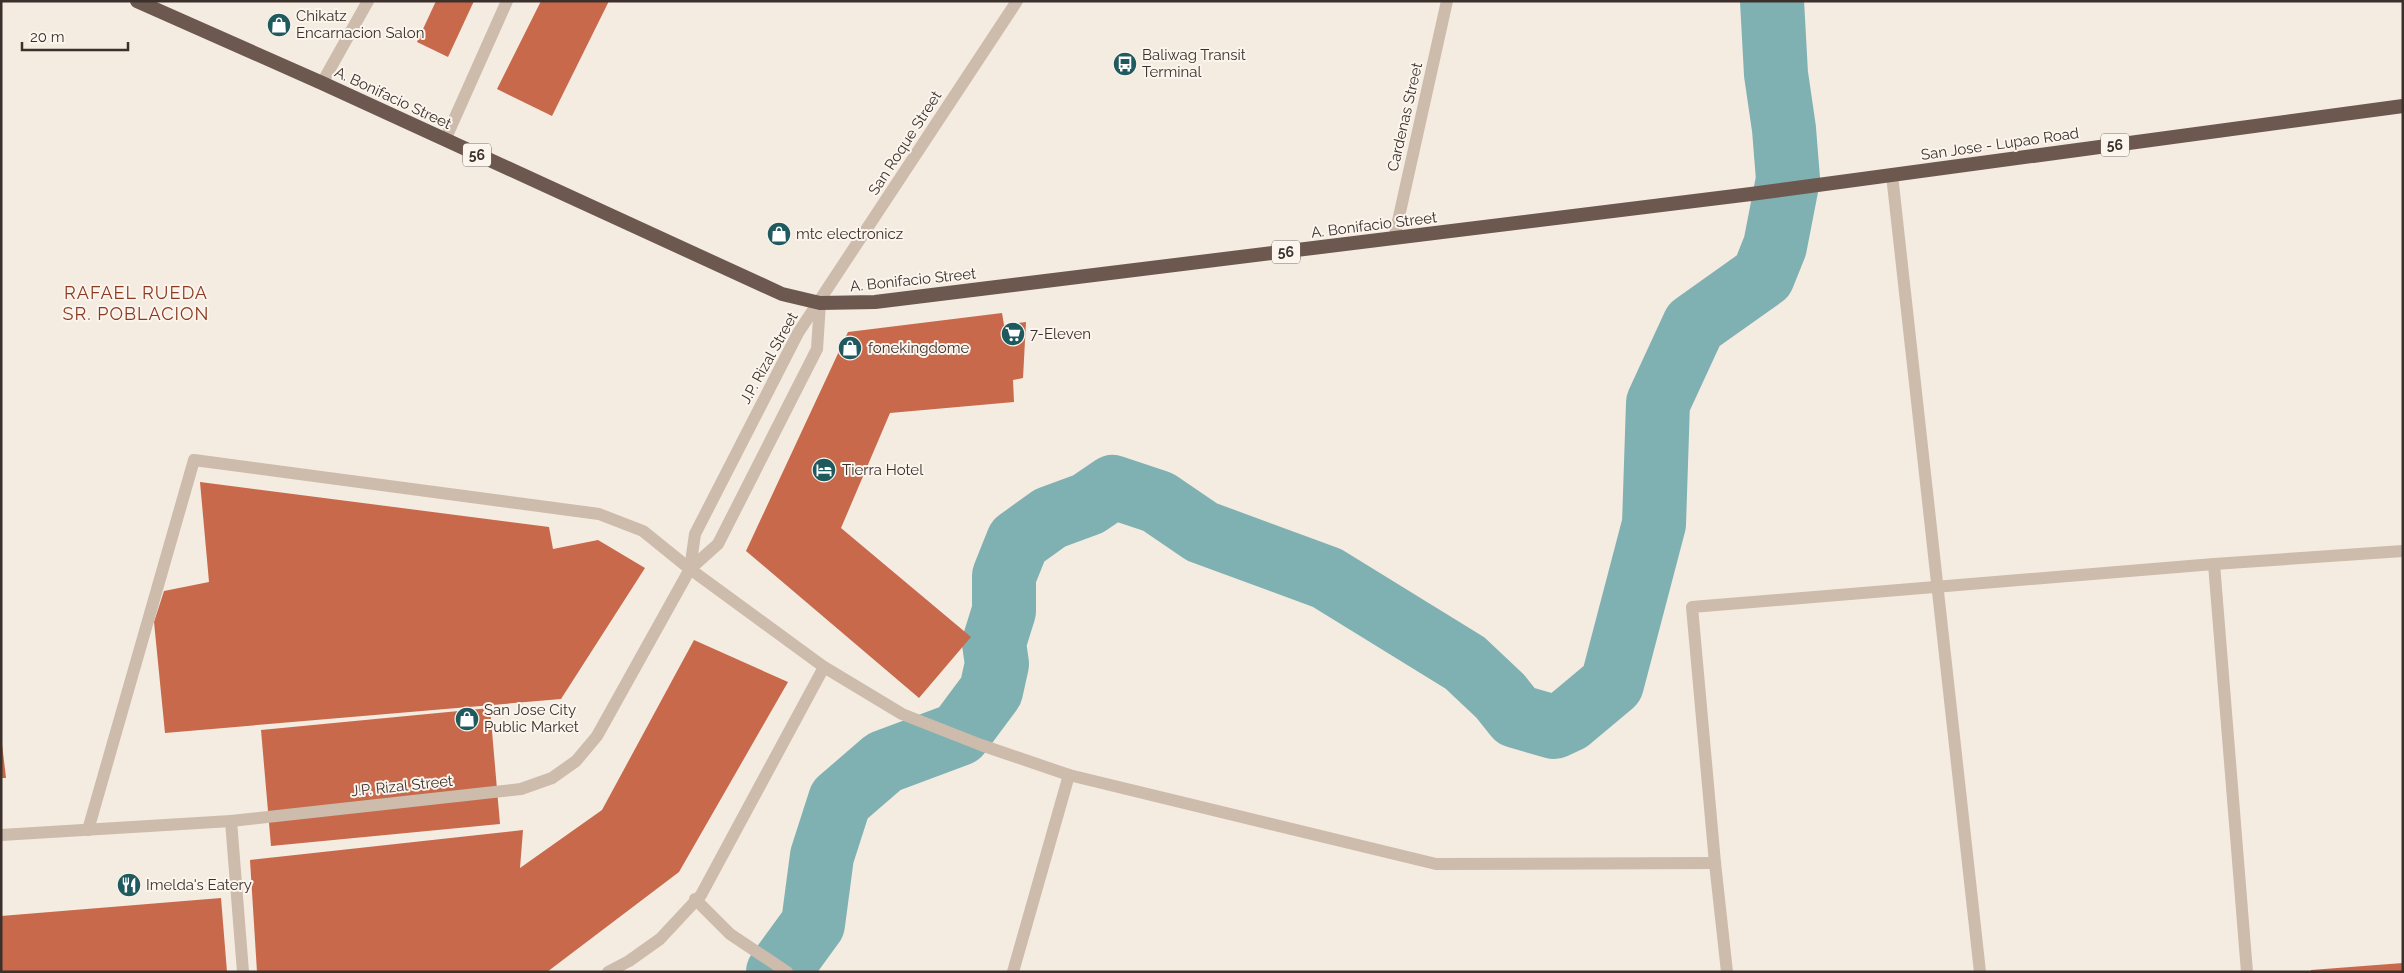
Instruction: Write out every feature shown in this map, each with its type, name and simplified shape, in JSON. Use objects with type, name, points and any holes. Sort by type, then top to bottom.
[{"type":"highway","name":"A. Bonifacio Street","points":[[137,1],[322,83],[782,294],[820,303],[875,302],[1751,194]]},
{"type":"highway","name":"San Jose - Lupao Road","points":[[1751,194],[2403,106]]},
{"type":"street","points":[[322,83],[368,1]]},
{"type":"street","points":[[445,140],[507,1]]},
{"type":"street","name":"San Roque Street","points":[[820,303],[1017,1]]},
{"type":"street","name":"Cardenas Street","points":[[1394,239],[1447,1]]},
{"type":"street","points":[[1892,175],[1980,972]]},
{"type":"street","name":"J.P. Rizal Street","points":[[690,569],[695,534],[798,333],[820,303]]},
{"type":"street","name":"J.P. Rizal Street","points":[[1,835],[231,821],[521,789],[552,778],[576,761],[596,736],[690,569],[718,544],[817,349],[820,303]]},
{"type":"street","points":[[88,830],[194,460],[599,514],[643,531],[690,569],[824,667],[902,714],[981,745],[1069,775],[1436,864],[1714,863]]},
{"type":"street","points":[[1727,972],[1714,863],[1692,607],[1938,585],[2403,551]]},
{"type":"street","points":[[2214,564],[2247,972]]},
{"type":"street","points":[[608,972],[629,961],[660,939],[696,900],[711,880],[824,667]]},
{"type":"street","points":[[1013,972],[1069,775]]},
{"type":"street","points":[[231,821],[243,972]]},
{"type":"street","points":[[696,900],[741,941],[788,972]]},
{"type":"building","points":[[436,1],[474,1],[448,57],[417,42]]},
{"type":"building","points":[[541,1],[609,1],[552,116],[497,89]]},
{"type":"building","name":"Tierra Hotel","points":[[1002,313],[1004,325],[1026,322],[1023,378],[1013,380],[1014,402],[890,413],[841,528],[971,637],[919,698],[746,551],[848,332]]},
{"type":"building","points":[[200,482],[549,527],[553,549],[598,540],[645,568],[561,699],[165,733],[154,622],[164,591],[209,582]]},
{"type":"building","points":[[694,640],[788,682],[679,872],[547,972],[257,972],[250,860],[523,830],[520,868],[602,810]]},
{"type":"building","points":[[490,708],[500,824],[271,846],[261,730]]},
{"type":"building","points":[[1,735],[6,778],[1,778]]},
{"type":"building","points":[[221,898],[227,972],[1,972],[1,916]]},
{"type":"building","points":[[2403,963],[2403,972],[2311,972],[2311,970]]},
{"type":"waterway","points":[[778,972],[813,924],[822,856],[840,800],[884,762],[959,734],[991,691],[997,664],[994,643],[1004,611],[1004,576],[1018,541],[1050,518],[1088,504],[1113,487],[1158,502],[1202,532],[1327,578],[1465,663],[1500,696],[1516,716],[1554,727],[1569,720],[1612,684],[1654,524],[1658,403],[1694,325],[1763,276],[1775,246],[1788,179],[1784,129],[1776,74],[1772,1]]},
{"type":"place","name":"Chikatz Encarnacion Salon","points":[[279,25]]},
{"type":"place","name":"Baliwag Transit Terminal","points":[[1125,64]]},
{"type":"place","name":"mtc electronicz","points":[[779,234]]},
{"type":"place","name":"7-Eleven","points":[[1013,334]]},
{"type":"place","name":"fonekingdome","points":[[850,348]]},
{"type":"place","name":"Tierra Hotel","points":[[824,470]]},
{"type":"place","name":"San Jose City Public Market","points":[[467,719]]},
{"type":"place","name":"Imelda's Eatery","points":[[129,885]]},
{"type":"district","name":"RAFAEL RUEDA SR. POBLACION","points":[[136,302]]}]
